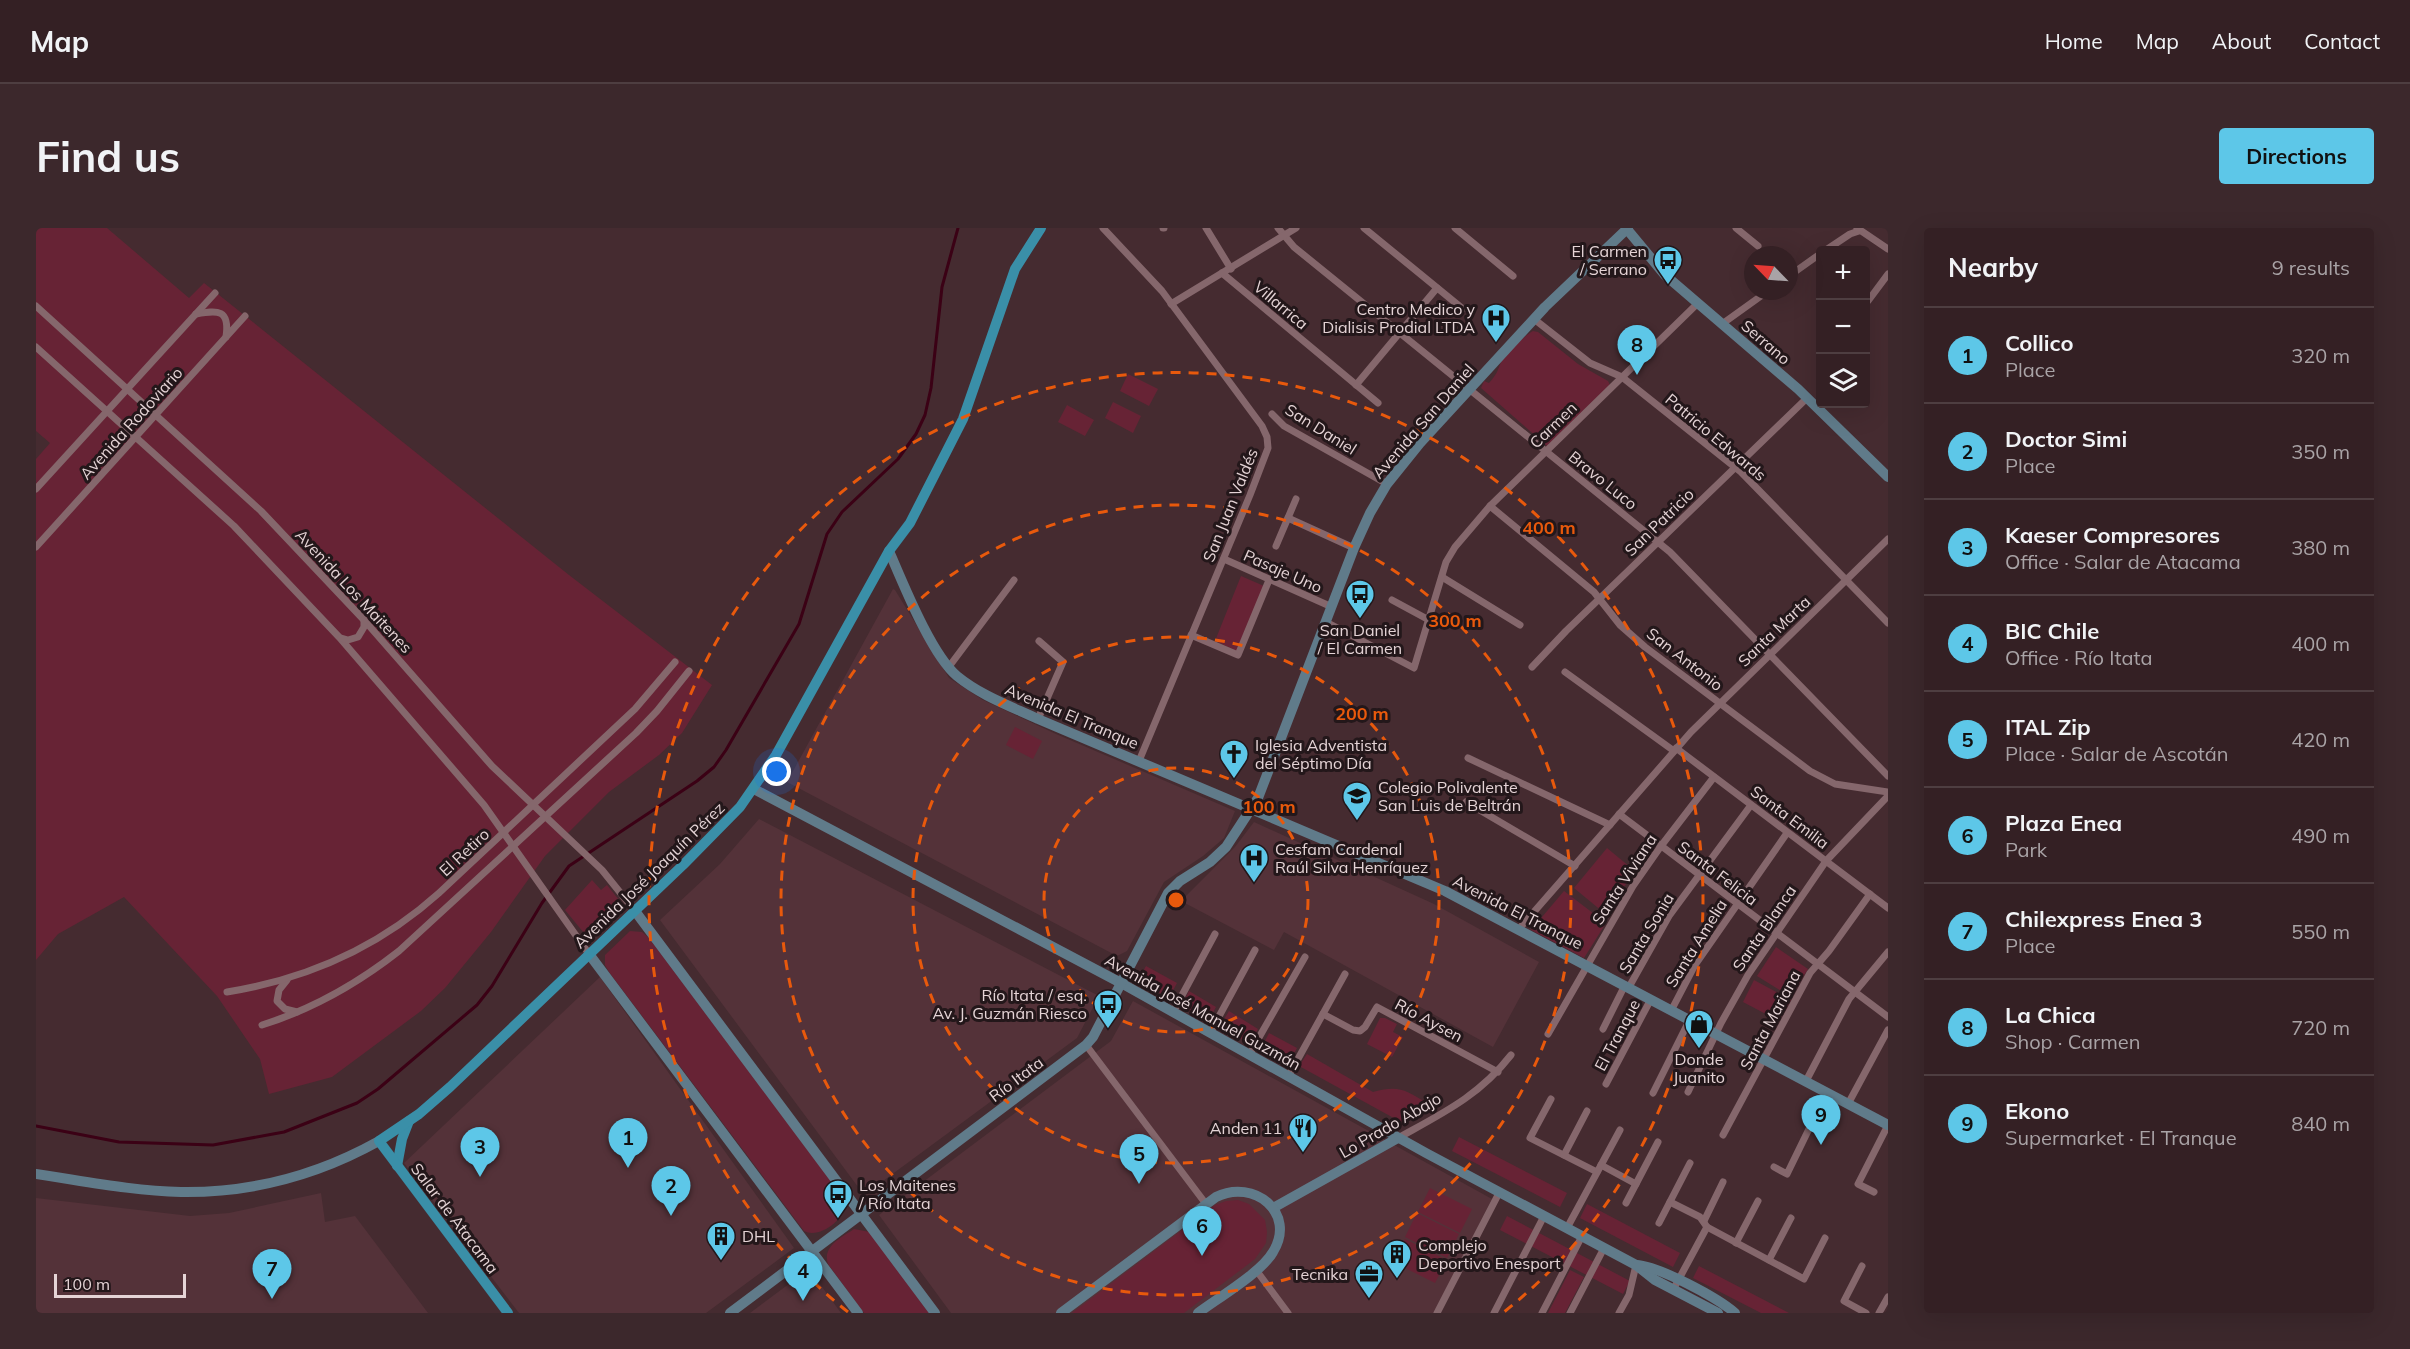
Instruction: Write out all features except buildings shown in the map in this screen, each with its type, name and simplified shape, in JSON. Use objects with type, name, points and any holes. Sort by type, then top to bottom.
[{"type":"main road","name":"Avenida José Joaquín Pérez","points":[[379,1141],[409,1121],[445,1092],[714,836],[754,789],[777,755],[889,551],[909,523],[963,419],[1009,285],[1022,256],[1041,228]]},
{"type":"main road","points":[[397,1166],[402,1139],[409,1121]]},
{"type":"main road","name":"Salar de Atacama","points":[[379,1141],[508,1313]]},
{"type":"street","name":"San Juan Valdés","points":[[1103,228],[1146,273],[1171,304],[1244,401],[1267,437],[1267,453],[1139,761]]},
{"type":"street","points":[[1206,228],[1231,268]]},
{"type":"street","name":"Bravo Luco","points":[[1278,228],[1294,247],[1658,542],[1888,776]]},
{"type":"street","points":[[1171,304],[1296,228]]},
{"type":"street","points":[[1364,228],[1463,309]]},
{"type":"street","points":[[1455,228],[1513,276]]},
{"type":"street","name":"Serrano","points":[[1627,228],[1659,268],[1807,398],[1888,477]]},
{"type":"street","name":"Avenida San Daniel","points":[[1251,809],[1267,776],[1354,548],[1370,513],[1387,484],[1406,458],[1534,319],[1627,228]]},
{"type":"street","points":[[1736,228],[1758,246]]},
{"type":"street","points":[[1832,246],[1858,229],[1888,249]]},
{"type":"street","points":[[1798,270],[1816,257]]},
{"type":"street","name":"Villarrica","points":[[1222,273],[1378,404]]},
{"type":"street","points":[[1869,300],[1888,274]]},
{"type":"street","points":[[1356,385],[1437,288]]},
{"type":"street","name":"Avenida Rodoviario","points":[[36,489],[214,293]]},
{"type":"street","points":[[1722,324],[1755,300]]},
{"type":"street","name":"Carmen","points":[[1326,622],[1414,668],[1446,562],[1455,547],[1491,506],[1698,303]]},
{"type":"street","name":"Avenida Los Maitenes","points":[[36,306],[261,511],[364,620],[492,766],[602,870],[635,911]]},
{"type":"street","points":[[196,314],[217,311],[222,314],[226,323],[225,338]]},
{"type":"street","name":"Avenida Rodoviario","points":[[36,547],[245,316]]},
{"type":"street","name":"Patricio Edwards","points":[[1534,319],[1590,363],[1622,377],[1741,472],[1888,623]]},
{"type":"street","points":[[36,347],[234,526],[339,637],[453,768],[504,832],[561,916],[858,1313]]},
{"type":"street","name":"San Patricio","points":[[1532,668],[1599,599],[1807,398]]},
{"type":"street","name":"San Daniel","points":[[1272,414],[1284,426],[1387,484]]},
{"type":"street","points":[[1276,546],[1296,499]]},
{"type":"street","name":"San Antonio","points":[[1491,506],[1599,599],[1614,619],[1632,635],[1719,703],[1819,776],[1843,786],[1888,794]]},
{"type":"street","points":[[1288,518],[1354,548]]},
{"type":"street","name":"Santa Marta","points":[[1519,928],[1675,749],[1719,703],[1888,539]]},
{"type":"street","name":"Avenida El Tranque","points":[[889,551],[927,631],[948,668],[980,691],[1038,719],[1431,885],[1519,928],[1888,1125]]},
{"type":"street","name":"Pasaje Uno","points":[[1224,559],[1332,607]]},
{"type":"street","points":[[1442,577],[1520,625]]},
{"type":"street","points":[[948,668],[1014,580]]},
{"type":"street","points":[[1191,634],[1238,655],[1269,580]]},
{"type":"street","points":[[1392,600],[1429,620]]},
{"type":"street","points":[[339,637],[348,640],[358,637],[363,630],[364,620]]},
{"type":"street","points":[[1038,719],[1063,662],[1039,641]]},
{"type":"street","name":"El Retiro","points":[[227,992],[287,980],[347,957],[392,931],[424,907],[533,806],[635,709],[675,662]]},
{"type":"street","name":"El Retiro","points":[[262,1025],[300,1012],[334,996],[384,963],[416,937],[647,722],[689,671]]},
{"type":"street","name":"Santa Emilia","points":[[1565,672],[1714,777],[1888,908]]},
{"type":"street","points":[[663,677],[673,681],[675,689]]},
{"type":"street","points":[[1468,758],[1610,825]]},
{"type":"street","name":"Santa Viviana","points":[[1548,1034],[1633,886],[1714,777]]},
{"type":"street","name":"Avenida José Manuel Guzmán","points":[[754,789],[1121,983],[1499,1193],[1636,1265],[1654,1268],[1718,1313]]},
{"type":"street","name":"Santa Blanca","points":[[1688,1092],[1737,992],[1826,861],[1888,794]]},
{"type":"street","points":[[1466,802],[1575,866]]},
{"type":"street","name":"Santa Sonia","points":[[1603,1029],[1669,916],[1751,805]]},
{"type":"street","name":"Río Itata","points":[[730,1313],[1086,1045],[1093,1037],[1163,901],[1173,887],[1226,847],[1251,809]]},
{"type":"street","name":"Santa Felicia","points":[[1619,814],[1888,1017]]},
{"type":"street","name":"Santa Amelia","points":[[1671,1010],[1695,965],[1736,903],[1787,833]]},
{"type":"street","name":"Santa Mariana","points":[[1723,1135],[1810,972],[1870,894]]},
{"type":"street","points":[[635,911],[935,1313]]},
{"type":"street","points":[[1173,1012],[1215,934]]},
{"type":"street","points":[[1210,1033],[1255,950]]},
{"type":"street","points":[[1806,1081],[1849,999],[1888,952]]},
{"type":"street","points":[[1249,1055],[1305,957]]},
{"type":"street","points":[[1288,1077],[1345,974]]},
{"type":"street","points":[[287,980],[279,990],[277,1001],[285,1009],[300,1012]]},
{"type":"street","name":"El Tranque","points":[[1606,1084],[1651,999]]},
{"type":"street","name":"Río Aysen","points":[[1323,1014],[1353,1030],[1360,1031],[1377,1007],[1498,1072]]},
{"type":"street","points":[[1653,1093],[1690,1019]]},
{"type":"street","points":[[1848,1104],[1888,1030]]},
{"type":"street","points":[[1086,1045],[1206,1204]]},
{"type":"street","name":"Lo Prado Abajo","points":[[1273,1208],[1466,1099],[1498,1072],[1511,1055]]},
{"type":"street","points":[[1773,1167],[1787,1174],[1827,1092]]},
{"type":"street","points":[[1551,1099],[1530,1138],[1564,1155],[1636,1184]]},
{"type":"street","points":[[1564,1155],[1587,1111]]},
{"type":"street","points":[[1874,1192],[1858,1184],[1888,1125]]},
{"type":"street","points":[[1567,1228],[1620,1130]]},
{"type":"street","name":"Avenida José Joaquín Pérez","points":[[36,1174],[167,1191],[219,1191],[299,1176],[332,1164],[379,1141]]},
{"type":"street","points":[[1626,1203],[1658,1142]]},
{"type":"street","points":[[1659,1223],[1690,1162]]},
{"type":"street","points":[[1676,1285],[1723,1182]]},
{"type":"street","points":[[1061,1313],[1206,1204],[1224,1193],[1242,1191],[1260,1196],[1273,1208],[1279,1230],[1276,1246],[1266,1262],[1198,1313]]},
{"type":"street","points":[[1437,1313],[1499,1193]]},
{"type":"street","points":[[1736,1243],[1758,1201]]},
{"type":"street","points":[[1670,1202],[1700,1217],[1705,1224],[1736,1243],[1804,1279],[1825,1238]]},
{"type":"street","points":[[1494,1313],[1544,1216]]},
{"type":"street","points":[[1769,1260],[1791,1218]]},
{"type":"street","points":[[1542,1313],[1582,1236]]},
{"type":"street","points":[[1570,1313],[1604,1248]]},
{"type":"street","points":[[1619,1313],[1629,1295],[1636,1265]]},
{"type":"street","points":[[1862,1266],[1844,1301],[1866,1313]]},
{"type":"street","points":[[1256,1270],[1288,1313]]},
{"type":"street","name":"Avenida José Manuel Guzmán","points":[[1676,1285],[1720,1302],[1736,1313]]},
{"type":"street","points":[[1879,1313],[1888,1297]]},
{"type":"shaded area","points":[[36,228],[107,228],[189,298],[204,283],[569,575],[712,685],[682,733],[659,755],[609,792],[545,856],[491,932],[445,988],[421,1011],[332,1077],[269,1094],[260,1059],[217,996],[124,897],[58,934],[36,960],[36,459],[50,443],[36,431]]},
{"type":"shaded area","points":[[1533,331],[1538,332],[1578,364],[1608,381],[1610,385],[1547,446],[1481,388],[1484,381],[1489,383],[1494,377],[1507,355]]},
{"type":"shaded area","points":[[1128,374],[1158,389],[1149,406],[1120,391]]},
{"type":"shaded area","points":[[1113,402],[1141,416],[1133,433],[1105,418]]},
{"type":"shaded area","points":[[1067,405],[1094,420],[1085,436],[1058,422]]},
{"type":"shaded area","points":[[1241,576],[1264,586],[1237,651],[1215,641]]},
{"type":"shaded area","points":[[893,589],[949,678],[983,700],[1056,734],[1235,811],[1224,838],[1203,856],[1164,882],[1127,951],[1117,956],[787,782]]},
{"type":"shaded area","points":[[1015,727],[1042,741],[1033,759],[1006,745]]},
{"type":"shaded area","points":[[759,819],[1099,996],[1077,1038],[864,1195],[660,920],[720,864]]},
{"type":"shaded area","points":[[1254,822],[1434,904],[1539,962],[1493,1047],[1284,932],[1274,950],[1181,901],[1235,847]]},
{"type":"shaded area","points":[[1607,848],[1636,872],[1603,912],[1574,888]]},
{"type":"shaded area","points":[[592,880],[601,890],[607,885],[619,900],[584,933],[565,910]]},
{"type":"shaded area","points":[[1564,891],[1606,923],[1584,958],[1531,930]]},
{"type":"shaded area","points":[[630,931],[642,932],[649,938],[844,1198],[843,1212],[833,1225],[818,1232],[804,1231],[609,972],[605,965],[605,955]]},
{"type":"shaded area","points":[[1776,947],[1808,969],[1791,997],[1757,976]]},
{"type":"shaded area","points":[[1146,966],[1177,983],[1169,998],[1138,981]]},
{"type":"shaded area","points":[[600,977],[794,1248],[706,1313],[519,1313],[404,1163]]},
{"type":"shaded area","points":[[1754,980],[1791,1000],[1779,1021],[1743,1002]]},
{"type":"shaded area","points":[[1189,991],[1216,1007],[1208,1022],[1181,1006]]},
{"type":"shaded area","points":[[1133,1001],[1492,1199],[1434,1313],[951,1313],[879,1215],[1111,1041]]},
{"type":"shaded area","points":[[1229,1011],[1258,1029],[1249,1044],[1220,1026]]},
{"type":"shaded area","points":[[1380,1018],[1397,1024],[1393,1032],[1403,1037],[1392,1057],[1367,1044]]},
{"type":"shaded area","points":[[1269,1033],[1297,1048],[1290,1061],[1262,1047]]},
{"type":"shaded area","points":[[1307,1054],[1373,1092],[1389,1089],[1402,1090],[1427,1103],[1401,1122],[1299,1066]]},
{"type":"shaded area","points":[[1459,1137],[1567,1193],[1560,1207],[1452,1151]]},
{"type":"shaded area","points":[[1430,1188],[1472,1209],[1460,1233],[1418,1212]]},
{"type":"shaded area","points":[[321,1193],[325,1222],[355,1216],[428,1313],[36,1313],[36,1198],[190,1216],[229,1213]]},
{"type":"shaded area","points":[[1238,1200],[1249,1204],[1265,1220],[1266,1243],[1255,1259],[1184,1313],[1072,1313],[1215,1205]]},
{"type":"shaded area","points":[[1587,1204],[1680,1253],[1673,1267],[1580,1218]]},
{"type":"shaded area","points":[[1417,1213],[1459,1234],[1447,1258],[1405,1237]]},
{"type":"shaded area","points":[[1507,1216],[1630,1281],[1623,1294],[1500,1230]]},
{"type":"shaded area","points":[[854,1229],[870,1232],[929,1313],[864,1313],[828,1264],[827,1258],[830,1247]]},
{"type":"shaded area","points":[[1405,1239],[1447,1260],[1435,1283],[1393,1262]]},
{"type":"shaded area","points":[[1699,1266],[1789,1313],[1761,1313],[1693,1278]]},
{"type":"shaded area","points":[[809,1269],[841,1313],[750,1313]]},
{"type":"shaded area","points":[[1570,1270],[1584,1277],[1565,1313],[1548,1313]]},
{"type":"waterway","points":[[36,1126],[119,1142],[213,1145],[284,1132],[357,1103],[378,1089],[477,1005],[492,986],[542,903],[569,866],[697,781],[714,767],[726,750],[799,624],[827,534],[842,512],[898,459],[916,434],[925,415],[931,388],[942,287],[958,228]]},
{"type":"place","name":"El Carmen / Serrano","points":[[1668,286]]},
{"type":"place","name":"Centro Medico y Dialisis Prodial LTDA","points":[[1496,344]]},
{"type":"place","name":"La Chica","points":[[1637,375]]},
{"type":"place","name":"San Daniel / El Carmen","points":[[1360,620]]},
{"type":"place","name":"Iglesia Adventista del Séptimo Día","points":[[1234,780]]},
{"type":"place","name":"Colegio Polivalente San Luis de Beltrán","points":[[1357,822]]},
{"type":"place","name":"Cesfam Cardenal Raúl Silva Henríquez","points":[[1254,884]]},
{"type":"place","name":"Río Itata / esq. Av. J. Guzmán Riesco","points":[[1108,1030]]},
{"type":"place","name":"Donde Juanito","points":[[1699,1050]]},
{"type":"place","name":"Ekono","points":[[1821,1145]]},
{"type":"place","name":"Anden 11","points":[[1303,1154]]},
{"type":"place","name":"Collico","points":[[628,1168]]},
{"type":"place","name":"Kaeser Compresores","points":[[480,1177]]},
{"type":"place","name":"ITAL Zip","points":[[1139,1184]]},
{"type":"place","name":"Doctor Simi","points":[[671,1216]]},
{"type":"place","name":"Los Maitenes / Río Itata","points":[[838,1220]]},
{"type":"place","name":"Plaza Enea","points":[[1202,1256]]},
{"type":"place","name":"DHL","points":[[721,1262]]},
{"type":"place","name":"Complejo Deportivo Enesport","points":[[1397,1280]]},
{"type":"place","name":"Chilexpress Enea 3","points":[[272,1299]]},
{"type":"place","name":"Tecnika","points":[[1369,1300]]},
{"type":"place","name":"BIC Chile","points":[[803,1301]]}]
